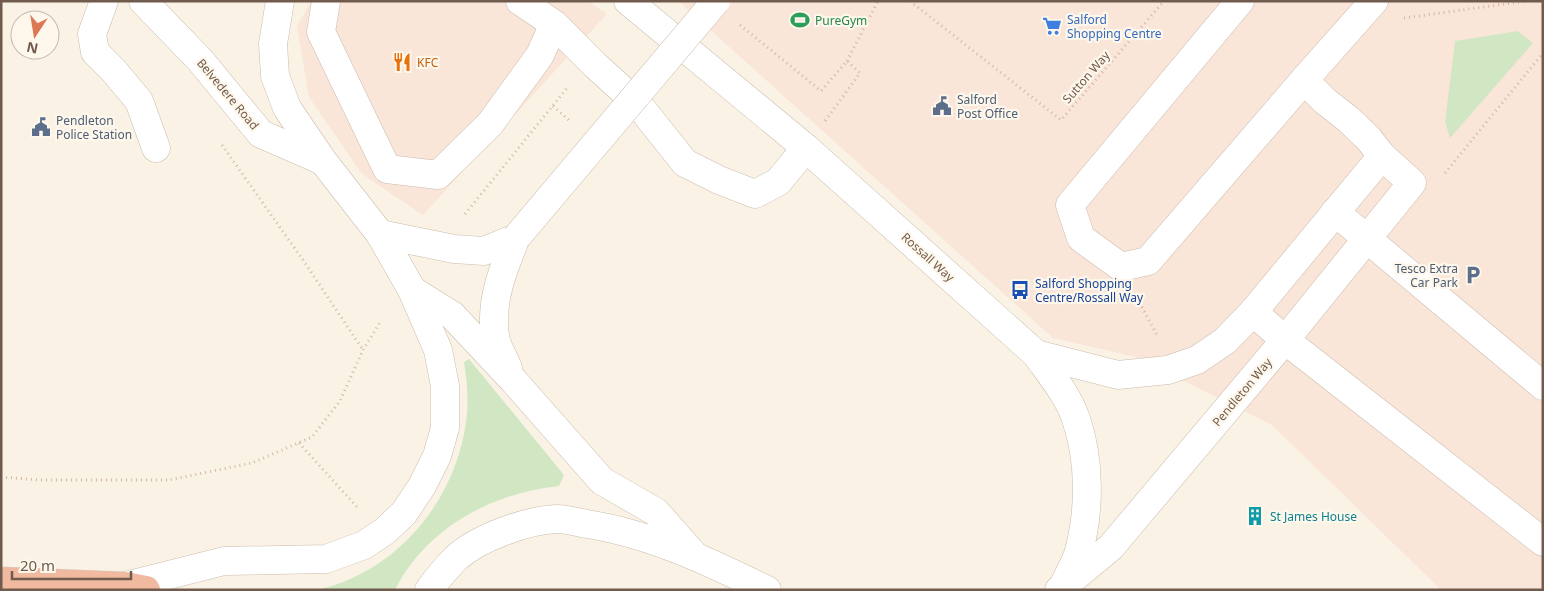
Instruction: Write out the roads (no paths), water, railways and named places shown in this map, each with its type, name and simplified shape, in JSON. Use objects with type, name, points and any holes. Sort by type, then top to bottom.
[{"type":"highway","points":[[1,581],[136,588]]},
{"type":"street","points":[[104,1],[92,34],[95,52],[139,101],[156,148]]},
{"type":"street","name":"Belvedere Road","points":[[136,588],[224,561],[326,559],[364,545],[385,531],[404,513],[422,486],[437,456],[445,428],[445,386],[438,350],[412,290],[380,234],[322,161],[261,134],[200,60],[143,1]]},
{"type":"street","points":[[280,1],[273,44],[276,76],[288,108],[322,161]]},
{"type":"street","points":[[326,1],[321,32],[387,169],[438,175],[490,124],[540,55],[554,24]]},
{"type":"street","points":[[520,1],[554,24],[638,104],[685,162],[719,180],[755,194],[778,182],[806,148]]},
{"type":"street","name":"Rossall Way","points":[[628,1],[806,148],[1036,354],[1061,389],[1076,418],[1084,450],[1088,484],[1079,552],[1061,588]]},
{"type":"street","points":[[1240,1],[1070,205],[1081,238],[1121,267],[1148,261],[1374,2]]},
{"type":"street","points":[[513,380],[495,337],[495,305],[500,276],[516,238],[725,10]]},
{"type":"street","points":[[1036,354],[1118,375],[1168,370],[1197,360],[1225,341],[1253,312],[1382,156],[1368,138],[1348,118],[1324,101],[1304,80]]},
{"type":"street","name":"Pendleton Way","points":[[1061,588],[1111,547],[1285,340],[1412,183],[1382,156]]},
{"type":"street","points":[[1335,212],[1543,386]]},
{"type":"street","points":[[380,234],[454,250],[484,251],[516,238]]},
{"type":"street","points":[[412,290],[452,315],[513,380],[602,481],[656,512],[694,555]]},
{"type":"street","points":[[1253,312],[1285,340],[1543,542]]},
{"type":"street","points":[[428,590],[457,557],[479,543],[526,524],[558,519],[609,527],[694,555],[767,590]]},
{"type":"place","name":"PureGym","points":[[800,20]]},
{"type":"place","name":"Salford Shopping Centre","points":[[1052,26]]},
{"type":"place","name":"KFC","points":[[402,62]]},
{"type":"place","name":"Salford Post Office","points":[[942,106]]},
{"type":"place","name":"Pendleton Police Station","points":[[41,127]]},
{"type":"place","name":"Tesco Extra Car Park","points":[[1473,275]]},
{"type":"place","name":"Salford Shopping Centre/Rossall Way","points":[[1020,290]]},
{"type":"place","name":"St James House","points":[[1255,516]]}]
